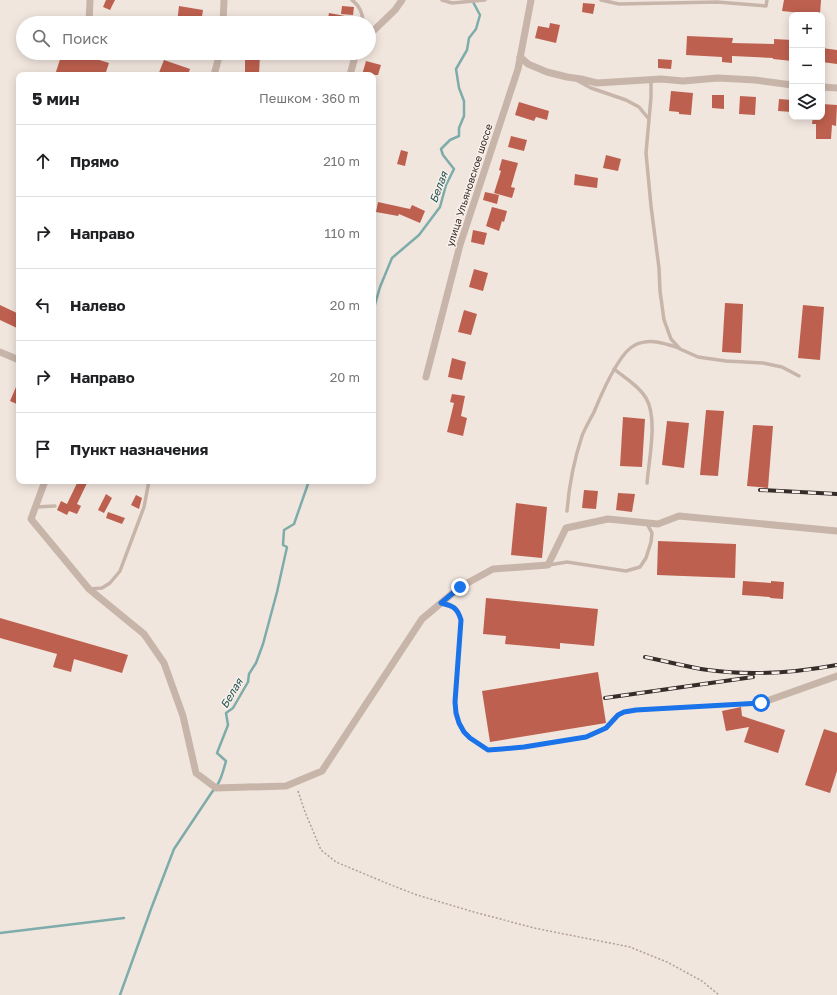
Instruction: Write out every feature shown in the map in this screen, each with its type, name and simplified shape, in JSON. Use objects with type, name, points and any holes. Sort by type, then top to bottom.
[{"type":"street","points":[[89,16],[90,0]]},
{"type":"street","points":[[223,16],[224,0]]},
{"type":"street","points":[[376,28],[395,10],[402,0]]},
{"type":"street","name":"улица Ульяновское шоссе","points":[[426,377],[460,245],[518,69],[531,0]]},
{"type":"street","points":[[520,57],[528,64],[546,72],[597,83],[661,79],[683,81],[718,78],[755,80],[789,85]]},
{"type":"street","points":[[215,72],[218,60]]},
{"type":"street","points":[[351,72],[354,60]]},
{"type":"street","points":[[825,87],[837,88]]},
{"type":"street","points":[[0,352],[16,359]]},
{"type":"street","points":[[44,484],[31,519],[89,589],[144,634],[164,663],[183,716],[196,773],[216,788],[286,786],[322,771],[422,618],[460,587],[493,569],[548,565],[566,528],[608,519],[658,524],[679,516],[837,531]]},
{"type":"street","points":[[761,703],[837,676]]},
{"type":"lane","points":[[352,0],[359,6],[363,16]]},
{"type":"lane","points":[[442,0],[452,3],[484,0]]},
{"type":"lane","points":[[601,0],[619,4],[718,1],[766,6],[767,0]]},
{"type":"lane","points":[[571,78],[591,88],[626,100],[639,107],[648,118]]},
{"type":"lane","points":[[651,80],[646,153],[659,268],[660,291],[664,320],[671,339],[680,349]]},
{"type":"lane","points":[[566,511],[575,462],[582,435],[614,369],[622,356],[633,345],[656,341],[662,342],[698,356],[726,361],[763,363],[782,367],[799,376]]},
{"type":"lane","points":[[614,369],[638,388],[646,398],[652,413],[652,438],[647,483]]},
{"type":"lane","points":[[89,589],[102,588],[110,583],[120,571],[144,507],[148,484]]},
{"type":"lane","points":[[36,507],[55,506]]},
{"type":"lane","points":[[548,565],[567,562],[626,571],[640,567],[646,558],[651,542],[652,533],[647,523]]},
{"type":"lane","points":[[441,603],[451,606],[457,610],[461,620],[455,702],[459,723],[464,732],[470,738],[488,750],[524,747],[586,737],[606,728],[618,715],[624,712],[636,710],[761,703]]},
{"type":"path","points":[[298,791],[321,850],[336,862],[417,895],[474,912],[534,928],[630,947],[667,962],[702,981],[719,995]]},
{"type":"building","points":[[106,0],[115,0],[110,10],[103,7]]},
{"type":"building","points":[[784,0],[821,0],[820,12],[782,11]]},
{"type":"building","points":[[583,3],[595,4],[593,14],[582,12]]},
{"type":"building","points":[[179,6],[203,10],[202,16],[178,16]]},
{"type":"building","points":[[342,6],[354,7],[353,15],[341,14]]},
{"type":"building","points":[[329,13],[345,16],[328,16]]},
{"type":"building","points":[[550,23],[560,25],[556,43],[535,38],[538,26],[549,28]]},
{"type":"building","points":[[687,36],[733,38],[732,43],[774,44],[774,39],[789,40],[789,61],[773,58],[732,56],[732,63],[722,62],[722,57],[686,55]]},
{"type":"building","points":[[825,48],[837,50],[837,64],[825,62]]},
{"type":"building","points":[[658,59],[672,60],[671,69],[658,68]]},
{"type":"building","points":[[60,60],[99,60],[109,63],[106,72],[56,72]]},
{"type":"building","points":[[164,60],[190,69],[189,72],[159,72]]},
{"type":"building","points":[[245,60],[260,60],[259,72],[245,72]]},
{"type":"building","points":[[366,61],[381,65],[378,75],[376,75],[376,72],[363,72]]},
{"type":"building","points":[[671,91],[693,93],[691,115],[669,111]]},
{"type":"building","points":[[712,95],[724,95],[724,109],[712,108]]},
{"type":"building","points":[[740,96],[756,97],[755,115],[739,114]]},
{"type":"building","points":[[779,99],[789,100],[789,112],[778,111]]},
{"type":"building","points":[[519,102],[549,111],[547,120],[536,117],[534,121],[515,115]]},
{"type":"building","points":[[825,104],[837,105],[836,126],[832,125],[831,139],[816,139],[816,124],[812,124],[813,120],[825,120]]},
{"type":"building","points":[[511,136],[527,140],[524,151],[508,147]]},
{"type":"building","points":[[401,150],[408,152],[405,166],[397,164]]},
{"type":"building","points":[[606,155],[621,159],[618,171],[603,168]]},
{"type":"building","points":[[502,159],[518,163],[511,187],[515,188],[512,198],[494,193],[501,171],[499,170]]},
{"type":"building","points":[[575,174],[598,178],[597,188],[574,185]]},
{"type":"building","points":[[485,192],[499,195],[497,204],[483,200]]},
{"type":"building","points":[[378,202],[410,209],[412,205],[425,211],[420,223],[399,214],[398,216],[376,212]]},
{"type":"building","points":[[492,207],[507,211],[504,222],[502,221],[499,231],[486,226]]},
{"type":"building","points":[[473,230],[487,233],[484,245],[471,242]]},
{"type":"building","points":[[474,269],[488,273],[483,291],[469,287]]},
{"type":"building","points":[[725,303],[743,304],[741,353],[722,352]]},
{"type":"building","points":[[0,305],[16,313],[16,328],[0,320]]},
{"type":"building","points":[[803,305],[824,307],[820,360],[798,358]]},
{"type":"building","points":[[464,310],[477,314],[471,335],[458,332]]},
{"type":"building","points":[[452,358],[466,362],[462,380],[448,377]]},
{"type":"building","points":[[16,387],[16,404],[10,401]]},
{"type":"building","points":[[452,394],[465,396],[461,416],[467,418],[463,436],[447,432],[454,403],[450,402]]},
{"type":"building","points":[[706,410],[724,411],[718,476],[700,475]]},
{"type":"building","points":[[623,417],[645,419],[642,467],[620,466]]},
{"type":"building","points":[[667,421],[689,423],[684,468],[662,465]]},
{"type":"building","points":[[753,425],[773,426],[768,488],[747,486]]},
{"type":"building","points":[[77,484],[87,484],[77,504],[81,506],[77,514],[69,511],[67,515],[57,510],[61,501],[67,504]]},
{"type":"building","points":[[584,490],[598,491],[596,509],[582,508]]},
{"type":"building","points":[[618,493],[635,494],[632,512],[616,510]]},
{"type":"building","points":[[106,494],[112,498],[104,513],[98,510]]},
{"type":"building","points":[[136,495],[142,498],[139,509],[131,505]]},
{"type":"building","points":[[516,503],[547,507],[542,558],[511,555]]},
{"type":"building","points":[[108,512],[125,518],[122,524],[106,518]]},
{"type":"building","points":[[658,541],[736,544],[735,578],[657,575]]},
{"type":"building","points":[[743,581],[771,583],[771,581],[784,582],[783,599],[742,595]]},
{"type":"building","points":[[486,598],[598,609],[594,646],[560,643],[560,649],[505,644],[506,636],[483,634]]},
{"type":"building","points":[[0,618],[128,655],[122,673],[74,659],[71,672],[53,667],[57,654],[0,638]]},
{"type":"building","points":[[598,672],[606,723],[490,742],[482,691]]},
{"type":"building","points":[[741,707],[742,716],[785,730],[778,753],[744,742],[749,727],[726,731],[722,711]]},
{"type":"building","points":[[824,729],[837,733],[837,771],[830,793],[805,785]]},
{"type":"waterway","name":"Белая","points":[[376,301],[392,258],[419,235],[440,207],[446,185],[454,169],[443,155],[441,149],[450,140],[459,136],[459,128],[464,116],[464,101],[459,88],[456,69],[467,50],[469,38],[476,29],[480,15],[472,0]]},
{"type":"waterway","name":"Белая","points":[[120,995],[174,849],[221,778],[226,761],[217,753],[228,725],[226,713],[233,708],[248,682],[249,674],[256,663],[263,644],[287,547],[283,545],[284,530],[294,524],[308,484]]},
{"type":"waterway","points":[[0,933],[124,918]]},
{"type":"railway","points":[[760,490],[837,494]]},
{"type":"railway","points":[[645,657],[700,669],[741,673],[789,672],[837,665]]},
{"type":"railway","points":[[605,698],[753,677]]},
{"type":"route","points":[[460,587],[441,603],[451,606],[457,610],[461,620],[455,702],[456,713],[464,732],[488,750],[524,747],[586,737],[606,728],[618,715],[624,712],[636,710],[761,703]]}]
